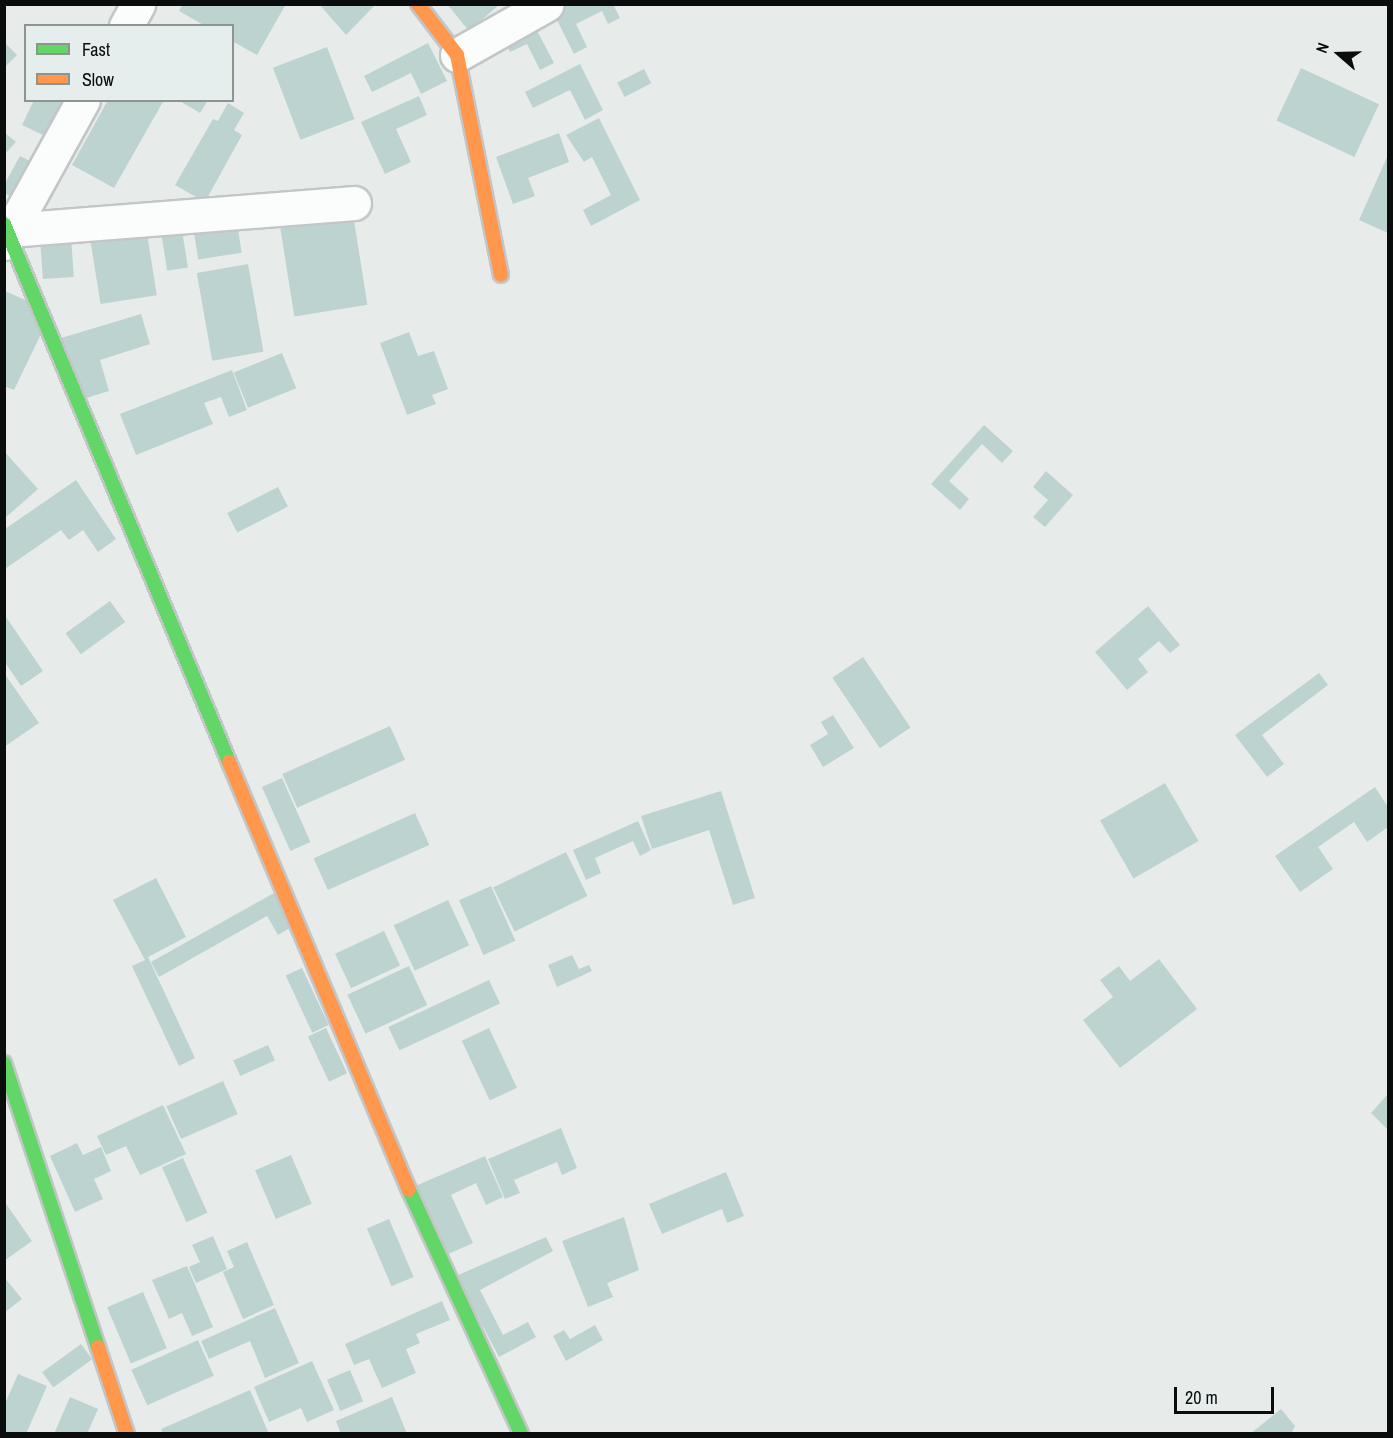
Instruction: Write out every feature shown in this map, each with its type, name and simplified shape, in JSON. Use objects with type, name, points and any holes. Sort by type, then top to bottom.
[{"type":"street","points":[[127,24],[138,4]]},
{"type":"street","points":[[418,4],[457,55],[501,275]]},
{"type":"street","points":[[457,55],[547,4]]},
{"type":"street","points":[[7,232],[82,102]]},
{"type":"street","points":[[7,232],[354,203]]},
{"type":"street","points":[[7,232],[388,1142],[521,1434]]},
{"type":"street","points":[[4,1063],[127,1434]]},
{"type":"building","points":[[183,4],[286,4],[257,55],[234,42],[234,24],[202,24],[179,11]]},
{"type":"building","points":[[319,4],[376,4],[346,35]]},
{"type":"building","points":[[447,4],[500,4],[469,31]]},
{"type":"building","points":[[567,4],[613,4],[620,18],[608,24],[602,11],[576,24],[587,47],[574,54],[553,12]]},
{"type":"building","points":[[533,23],[554,63],[540,70],[527,44],[510,52],[503,38]]},
{"type":"building","points":[[4,42],[17,55],[4,68]]},
{"type":"building","points":[[428,43],[447,81],[421,94],[411,73],[372,92],[364,76]]},
{"type":"building","points":[[327,47],[355,119],[300,140],[273,68]]},
{"type":"building","points":[[580,64],[603,110],[585,120],[570,90],[533,108],[525,92]]},
{"type":"building","points":[[1301,68],[1379,104],[1354,157],[1276,121]]},
{"type":"building","points":[[644,69],[651,83],[625,97],[617,83]]},
{"type":"building","points":[[419,96],[427,115],[396,129],[411,162],[385,174],[361,122]]},
{"type":"building","points":[[33,102],[62,102],[45,136],[22,125]]},
{"type":"building","points":[[107,102],[163,102],[114,188],[72,165]]},
{"type":"building","points":[[181,102],[207,102],[200,113]]},
{"type":"building","points":[[228,103],[244,113],[234,130],[242,135],[205,202],[175,185],[213,119],[218,121]]},
{"type":"building","points":[[599,118],[640,200],[591,226],[583,210],[611,195],[592,157],[584,162],[566,135]]},
{"type":"building","points":[[4,132],[16,142],[4,155]]},
{"type":"building","points":[[559,133],[569,162],[528,178],[535,196],[513,204],[496,157]]},
{"type":"building","points":[[1388,155],[1388,233],[1359,220]]},
{"type":"building","points":[[20,156],[32,162],[14,198],[4,193],[4,185]]},
{"type":"building","points":[[353,214],[367,305],[294,316],[280,226]]},
{"type":"building","points":[[237,223],[242,253],[198,260],[194,230]]},
{"type":"building","points":[[146,227],[157,295],[100,304],[90,236]]},
{"type":"building","points":[[182,230],[188,268],[167,271],[161,233]]},
{"type":"building","points":[[71,237],[74,277],[43,279],[40,239]]},
{"type":"building","points":[[248,264],[263,352],[212,361],[197,273]]},
{"type":"building","points":[[5,291],[32,303],[42,332],[14,390],[4,386]]},
{"type":"building","points":[[141,314],[150,344],[100,360],[109,391],[80,400],[61,338]]},
{"type":"building","points":[[409,332],[418,356],[434,351],[448,389],[432,395],[436,404],[407,415],[380,343]]},
{"type":"building","points":[[282,353],[296,388],[248,408],[234,372]]},
{"type":"building","points":[[232,370],[247,410],[229,417],[221,397],[204,403],[213,424],[136,455],[120,414]]},
{"type":"building","points":[[984,425],[1013,451],[1002,463],[982,444],[949,481],[969,499],[960,510],[931,484]]},
{"type":"building","points":[[4,451],[38,489],[4,519]]},
{"type":"building","points":[[1046,471],[1073,495],[1045,527],[1033,517],[1048,500],[1033,487]]},
{"type":"building","points":[[76,480],[116,539],[98,552],[83,530],[69,540],[61,530],[5,569],[5,529]]},
{"type":"building","points":[[278,487],[288,507],[237,532],[227,513]]},
{"type":"building","points":[[110,601],[125,622],[81,654],[66,633]]},
{"type":"building","points":[[1148,606],[1180,645],[1170,653],[1159,641],[1138,659],[1148,672],[1127,690],[1095,652]]},
{"type":"building","points":[[4,614],[43,671],[21,686],[4,661]]},
{"type":"building","points":[[863,657],[911,727],[880,748],[832,678]]},
{"type":"building","points":[[4,673],[39,723],[4,747]]},
{"type":"building","points":[[1319,673],[1328,685],[1262,735],[1284,764],[1267,777],[1235,735]]},
{"type":"building","points":[[833,715],[854,748],[823,767],[810,745],[828,734],[821,722]]},
{"type":"building","points":[[390,726],[405,760],[297,808],[282,774]]},
{"type":"building","points":[[282,778],[310,842],[290,851],[262,787]]},
{"type":"building","points":[[1165,783],[1198,841],[1134,879],[1100,820]]},
{"type":"building","points":[[1375,787],[1388,807],[1388,827],[1367,842],[1354,822],[1318,847],[1333,869],[1300,892],[1275,856]]},
{"type":"building","points":[[721,791],[755,898],[733,905],[709,830],[652,849],[641,816]]},
{"type":"building","points":[[415,813],[429,845],[328,890],[314,858]]},
{"type":"building","points":[[638,821],[651,850],[640,856],[633,841],[595,858],[601,873],[586,880],[573,850]]},
{"type":"building","points":[[566,852],[587,896],[515,932],[493,888]]},
{"type":"building","points":[[156,878],[186,937],[148,957],[195,1058],[179,1066],[132,966],[145,960],[113,900]]},
{"type":"building","points":[[491,886],[515,941],[483,955],[459,900]]},
{"type":"building","points":[[274,893],[293,926],[278,935],[267,916],[159,977],[151,962]]},
{"type":"building","points":[[448,900],[469,945],[415,971],[394,925]]},
{"type":"building","points":[[384,931],[400,965],[351,988],[335,954]]},
{"type":"building","points":[[572,955],[579,969],[589,965],[592,971],[557,987],[548,965]]},
{"type":"building","points":[[1159,959],[1197,1009],[1120,1068],[1083,1020],[1113,997],[1100,980],[1119,966],[1130,981]]},
{"type":"building","points":[[409,966],[427,1005],[366,1034],[347,995]]},
{"type":"building","points":[[302,968],[329,1025],[312,1033],[286,976]]},
{"type":"building","points":[[489,980],[500,1004],[399,1050],[388,1027]]},
{"type":"building","points":[[326,1028],[347,1073],[329,1082],[308,1036]]},
{"type":"building","points":[[489,1028],[517,1088],[490,1100],[462,1041]]},
{"type":"building","points":[[268,1045],[275,1061],[240,1076],[233,1060]]},
{"type":"building","points":[[223,1081],[238,1114],[181,1139],[166,1106]]},
{"type":"building","points":[[1388,1094],[1388,1130],[1371,1113]]},
{"type":"building","points":[[163,1105],[186,1154],[140,1175],[126,1146],[106,1155],[97,1136]]},
{"type":"building","points":[[561,1128],[577,1168],[562,1175],[557,1162],[514,1180],[520,1193],[505,1199],[488,1159]]},
{"type":"building","points":[[77,1143],[83,1155],[101,1147],[111,1171],[94,1179],[103,1199],[75,1212],[50,1156]]},
{"type":"building","points":[[291,1155],[312,1204],[276,1219],[255,1170]]},
{"type":"building","points":[[485,1156],[503,1197],[486,1205],[476,1183],[451,1195],[473,1243],[444,1256],[413,1187]]},
{"type":"building","points":[[183,1158],[207,1213],[186,1222],[162,1167]]},
{"type":"building","points":[[726,1172],[744,1216],[727,1223],[722,1209],[662,1234],[649,1204]]},
{"type":"building","points":[[4,1201],[32,1241],[4,1261]]},
{"type":"building","points":[[624,1217],[639,1270],[607,1283],[613,1297],[588,1307],[562,1241]]},
{"type":"building","points":[[389,1219],[414,1277],[392,1286],[367,1228]]},
{"type":"building","points":[[213,1236],[227,1269],[196,1283],[189,1267],[200,1262],[192,1245]]},
{"type":"building","points":[[546,1237],[553,1251],[480,1290],[503,1335],[528,1322],[536,1337],[499,1357],[456,1276]]},
{"type":"building","points":[[247,1242],[274,1305],[243,1319],[223,1272],[234,1267],[227,1251]]},
{"type":"building","points":[[187,1266],[213,1327],[192,1336],[182,1313],[169,1319],[152,1280]]},
{"type":"building","points":[[4,1277],[22,1299],[4,1313]]},
{"type":"building","points":[[143,1292],[167,1348],[131,1363],[107,1307]]},
{"type":"building","points":[[442,1301],[450,1320],[416,1334],[420,1343],[406,1349],[416,1373],[382,1388],[369,1359],[354,1365],[345,1344]]},
{"type":"building","points":[[275,1308],[299,1363],[265,1378],[250,1341],[209,1359],[201,1341]]},
{"type":"building","points":[[595,1325],[603,1340],[566,1361],[553,1336],[564,1330],[570,1339]]},
{"type":"building","points":[[198,1340],[214,1376],[147,1405],[131,1370]]},
{"type":"building","points":[[81,1344],[92,1359],[53,1388],[42,1372]]},
{"type":"building","points":[[312,1361],[334,1410],[307,1422],[301,1408],[269,1422],[254,1387]]},
{"type":"building","points":[[350,1370],[363,1401],[340,1411],[327,1380]]},
{"type":"building","points":[[18,1374],[47,1386],[26,1434],[4,1434],[4,1406]]},
{"type":"building","points":[[250,1390],[269,1434],[163,1434],[161,1429]]},
{"type":"building","points":[[70,1397],[98,1409],[87,1434],[54,1434]]},
{"type":"building","points":[[392,1397],[407,1434],[341,1434],[336,1421]]},
{"type":"building","points":[[1281,1409],[1295,1426],[1291,1434],[1250,1434]]},
{"type":"traffic: fast","points":[[4,224],[229,762]]},
{"type":"traffic: fast","points":[[4,1063],[98,1347]]},
{"type":"traffic: fast","points":[[409,1190],[521,1434]]},
{"type":"traffic: slow","points":[[418,4],[457,55],[501,275]]},
{"type":"traffic: slow","points":[[229,762],[409,1190]]},
{"type":"traffic: slow","points":[[98,1347],[127,1434]]}]
